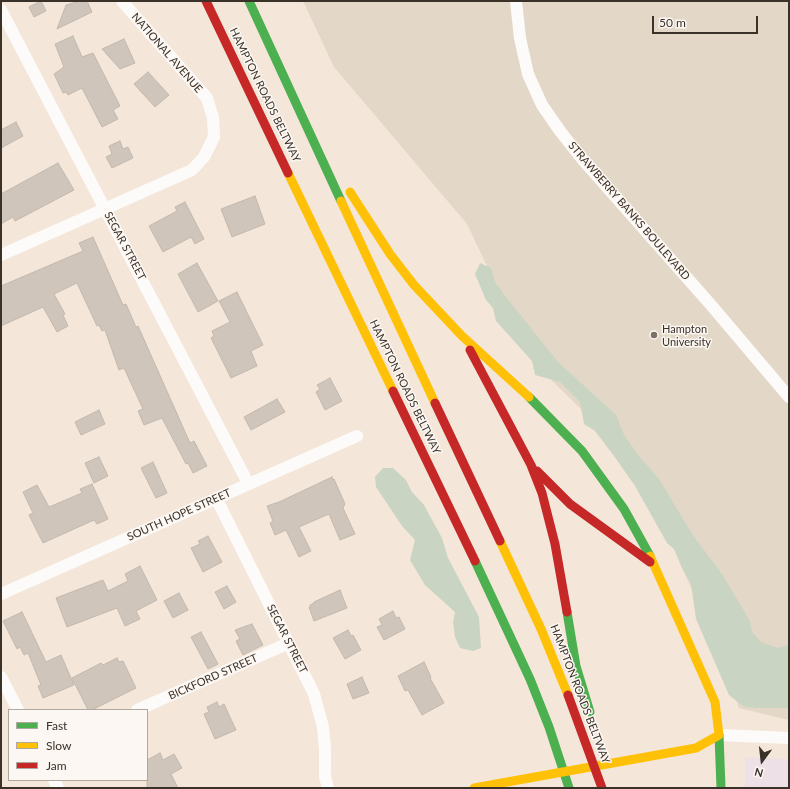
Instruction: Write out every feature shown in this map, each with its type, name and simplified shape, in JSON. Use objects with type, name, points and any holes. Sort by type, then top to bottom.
[{"type":"main road","name":"HAMPTON ROADS BELTWAY","points":[[206,1],[498,609],[530,679],[549,727],[570,788]]},
{"type":"main road","name":"HAMPTON ROADS BELTWAY","points":[[249,1],[364,252],[542,629],[581,726],[602,788]]},
{"type":"main road","points":[[298,107],[339,174]]},
{"type":"main road","points":[[347,187],[370,226],[402,270],[462,336],[511,379],[582,451],[624,509],[655,565],[715,702],[719,735],[720,788]]},
{"type":"main road","points":[[462,336],[531,465],[549,515],[576,666],[594,723]]},
{"type":"main road","points":[[531,465],[570,504],[655,565]]},
{"type":"main road","points":[[498,609],[512,662]]},
{"type":"main road","points":[[474,788],[696,748],[719,735]]},
{"type":"main road","points":[[603,752],[610,774]]},
{"type":"main road","points":[[551,768],[555,781]]},
{"type":"street","name":"NATIONAL AVENUE","points":[[105,208],[192,170],[204,157],[214,137],[213,118],[207,98],[122,1]]},
{"type":"street","name":"STRAWBERRY BANKS BOULEVARD","points":[[516,1],[520,38],[528,74],[542,105],[582,160],[711,305],[789,397]]},
{"type":"street","name":"SEGAR STREET","points":[[1,10],[248,483]]},
{"type":"street","points":[[1,255],[105,208]]},
{"type":"street","name":"SOUTH HOPE STREET","points":[[1,594],[248,483],[357,436]]},
{"type":"street","name":"SEGAR STREET","points":[[216,498],[310,685],[320,714],[324,737],[325,776],[328,788]]},
{"type":"street","name":"BICKFORD STREET","points":[[139,709],[289,643]]},
{"type":"street","points":[[1,677],[17,709]]},
{"type":"street","points":[[719,735],[789,738]]},
{"type":"shaded area","name":"Hampton University","points":[[303,1],[789,1],[789,720],[739,708],[701,610],[661,521],[592,420],[532,361],[467,224],[334,67]]},
{"type":"shaded area","points":[[745,757],[789,759],[789,788],[745,788]]},
{"type":"green space","points":[[480,263],[491,268],[495,282],[558,362],[616,415],[624,435],[639,456],[659,479],[692,534],[722,574],[750,621],[752,632],[761,642],[778,648],[789,645],[789,708],[755,708],[743,706],[729,695],[696,619],[691,584],[682,568],[675,550],[667,543],[635,486],[614,456],[595,431],[584,424],[580,402],[560,382],[535,375],[532,361],[496,321],[493,308],[486,300],[475,274]]},
{"type":"green space","points":[[383,468],[393,468],[406,480],[412,492],[424,505],[442,538],[448,558],[479,617],[481,648],[473,651],[460,648],[455,637],[453,622],[455,612],[425,585],[410,560],[415,540],[402,526],[376,487],[375,477]]},
{"type":"building","points":[[41,1],[46,11],[34,17],[29,7]]},
{"type":"building","points":[[80,1],[87,1],[92,12],[57,29],[66,5]]},
{"type":"building","points":[[73,36],[82,57],[93,53],[120,106],[113,110],[118,119],[102,127],[82,88],[68,95],[66,92],[63,93],[54,74],[64,67],[55,44]]},
{"type":"building","points":[[124,39],[135,63],[120,69],[102,49]]},
{"type":"building","points":[[148,72],[169,95],[155,107],[134,84]]},
{"type":"building","points":[[16,122],[23,136],[1,148],[1,130]]},
{"type":"building","points":[[120,141],[123,149],[128,147],[133,158],[112,168],[106,157],[112,154],[109,146]]},
{"type":"building","points":[[58,163],[74,190],[15,221],[13,217],[1,224],[1,194]]},
{"type":"building","points":[[255,196],[265,224],[232,237],[221,209]]},
{"type":"building","points":[[185,202],[204,239],[195,244],[191,237],[163,252],[149,226],[177,211],[175,207]]},
{"type":"building","points":[[93,237],[123,305],[126,304],[136,327],[138,326],[190,443],[194,441],[207,466],[193,473],[188,463],[186,464],[162,418],[144,425],[138,411],[143,409],[124,368],[119,370],[105,330],[102,331],[99,325],[97,326],[77,283],[54,294],[65,314],[63,315],[68,326],[57,332],[43,307],[1,326],[1,286],[83,251],[79,243]]},
{"type":"building","points":[[197,263],[218,301],[198,312],[178,274]]},
{"type":"building","points":[[237,292],[263,345],[251,351],[257,366],[231,378],[211,338],[214,336],[212,331],[230,322],[219,301]]},
{"type":"building","points":[[330,378],[342,401],[325,410],[316,392],[320,389],[317,385]]},
{"type":"building","points":[[277,399],[285,412],[251,430],[244,417]]},
{"type":"building","points":[[99,410],[105,424],[81,435],[75,422]]},
{"type":"building","points":[[99,457],[108,476],[94,483],[85,463]]},
{"type":"building","points":[[153,462],[167,493],[156,498],[141,468]]},
{"type":"building","points":[[332,477],[345,504],[343,508],[355,534],[340,540],[329,514],[299,527],[311,551],[299,557],[286,530],[275,535],[270,523],[273,521],[267,506],[279,502]]},
{"type":"building","points":[[92,484],[108,519],[97,524],[94,520],[43,543],[29,515],[33,513],[23,492],[37,485],[49,507],[82,493],[80,489]]},
{"type":"building","points":[[208,536],[222,562],[203,572],[191,548],[200,544],[198,541]]},
{"type":"building","points":[[140,566],[157,600],[136,611],[140,619],[125,626],[117,608],[67,627],[56,598],[103,580],[108,591],[128,581],[125,574]]},
{"type":"building","points":[[227,586],[236,602],[224,609],[215,592]]},
{"type":"building","points":[[340,590],[347,608],[314,621],[309,607],[311,607],[310,605]]},
{"type":"building","points":[[179,593],[188,610],[173,618],[164,601]]},
{"type":"building","points":[[393,611],[396,618],[399,617],[405,629],[384,640],[377,627],[382,625],[379,619]]},
{"type":"building","points":[[22,612],[46,662],[61,655],[74,685],[43,698],[38,686],[41,685],[28,653],[24,655],[20,647],[17,649],[3,621]]},
{"type":"building","points":[[252,624],[263,645],[243,655],[236,641],[240,639],[235,630]]},
{"type":"building","points":[[348,630],[351,636],[353,635],[361,650],[345,659],[333,638]]},
{"type":"building","points":[[201,632],[218,664],[208,669],[191,637]]},
{"type":"building","points":[[117,658],[119,662],[123,661],[136,688],[94,709],[88,709],[72,678],[101,663],[103,665]]},
{"type":"building","points":[[424,662],[431,677],[430,678],[444,703],[422,715],[408,690],[405,691],[398,676]]},
{"type":"building","points":[[362,677],[369,693],[353,699],[347,684]]},
{"type":"building","points":[[217,702],[219,707],[224,704],[236,730],[215,739],[204,714],[209,712],[207,707]]},
{"type":"building","points":[[160,753],[163,760],[174,754],[182,768],[171,774],[178,788],[147,788],[148,759]]},
{"type":"traffic: fast","points":[[249,1],[341,201]]},
{"type":"traffic: fast","points":[[529,397],[582,451],[624,509],[650,556]]},
{"type":"traffic: fast","points":[[475,561],[530,679],[549,727],[569,788]]},
{"type":"traffic: fast","points":[[567,612],[576,666],[590,712]]},
{"type":"traffic: fast","points":[[719,735],[721,788]]},
{"type":"traffic: slow","points":[[288,173],[393,391]]},
{"type":"traffic: slow","points":[[350,192],[390,254],[414,285],[462,336],[529,397]]},
{"type":"traffic: slow","points":[[341,201],[435,403]]},
{"type":"traffic: slow","points":[[500,541],[541,629],[568,695]]},
{"type":"traffic: slow","points":[[650,556],[715,702],[719,735]]},
{"type":"traffic: slow","points":[[474,788],[696,748],[719,735]]},
{"type":"traffic: jam","points":[[206,1],[288,173]]},
{"type":"traffic: jam","points":[[470,350],[531,465],[542,493],[555,544],[567,612]]},
{"type":"traffic: jam","points":[[393,391],[475,561]]},
{"type":"traffic: jam","points":[[435,403],[500,541]]},
{"type":"traffic: jam","points":[[537,471],[570,504],[650,562]]},
{"type":"traffic: jam","points":[[568,695],[602,788]]},
{"type":"place","name":"Hampton University","points":[[654,335]]}]
